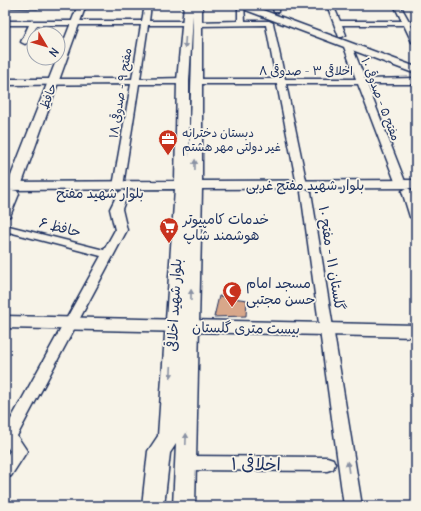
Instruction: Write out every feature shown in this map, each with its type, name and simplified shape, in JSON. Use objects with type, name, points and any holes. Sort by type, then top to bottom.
[{"type":"main road","name":"بلوار شهید اخلاقی","points":[[184,506],[190,326],[188,189],[192,23],[189,5]]},
{"type":"main road","name":"بلوار شهید اخلاقی","points":[[192,23],[197,5]]},
{"type":"main road","points":[[241,5],[342,35],[416,64]]},
{"type":"main road","points":[[260,5],[274,14],[416,71]]},
{"type":"main road","name":"بلوار شهید مفتح غربی","points":[[188,189],[410,188]]},
{"type":"main road","name":"بلوار شهید اخلاقی","points":[[152,506],[159,451],[168,438],[173,326],[188,189]]},
{"type":"main road","name":"بلوار شهید مفتح","points":[[9,190],[188,189]]},
{"type":"street","points":[[5,5],[38,6]]},
{"type":"street","name":"حافظ","points":[[5,213],[9,190],[82,5]]},
{"type":"street","name":"مفتح ۹ - صدوقی ۱۸","points":[[7,436],[121,230],[116,209],[148,5]]},
{"type":"street","points":[[241,5],[242,24]]},
{"type":"street","points":[[330,5],[342,35]]},
{"type":"street","points":[[397,5],[416,42]]},
{"type":"street","points":[[16,23],[38,6]]},
{"type":"street","points":[[5,23],[242,24],[274,14]]},
{"type":"street","name":"گلستان ۱۱ - مفتح ۱۰","points":[[274,14],[281,82],[304,188],[328,329],[353,506]]},
{"type":"street","points":[[25,42],[34,23]]},
{"type":"street","points":[[337,23],[416,23]]},
{"type":"street","name":"مفتح ۵ - صدوقی ۱۰","points":[[348,44],[362,81],[410,188],[416,217]]},
{"type":"street","name":"اخلاقی ۳ - صدوقی ۸","points":[[5,82],[416,81]]},
{"type":"street","name":"حافظ ۶","points":[[5,228],[107,254]]},
{"type":"street","name":"بیست متری گلستان","points":[[5,322],[416,331]]},
{"type":"street","points":[[5,471],[20,451],[7,436]]},
{"type":"street","name":"اخلاقی ۱","points":[[185,463],[327,464]]},
{"type":"building","name":"مسجد امام حسن مجتبی","points":[[219,296],[247,300],[246,316],[214,317]]},
{"type":"place","name":"دبستان دخترانه غیر دولتی مهر هشتم","points":[[168,156]]},
{"type":"place","name":"خدمات کامپیوتر هوشمند شاپ","points":[[169,244]]},
{"type":"place","name":"مسجد امام حسن مجتبی","points":[[232,308]]}]
